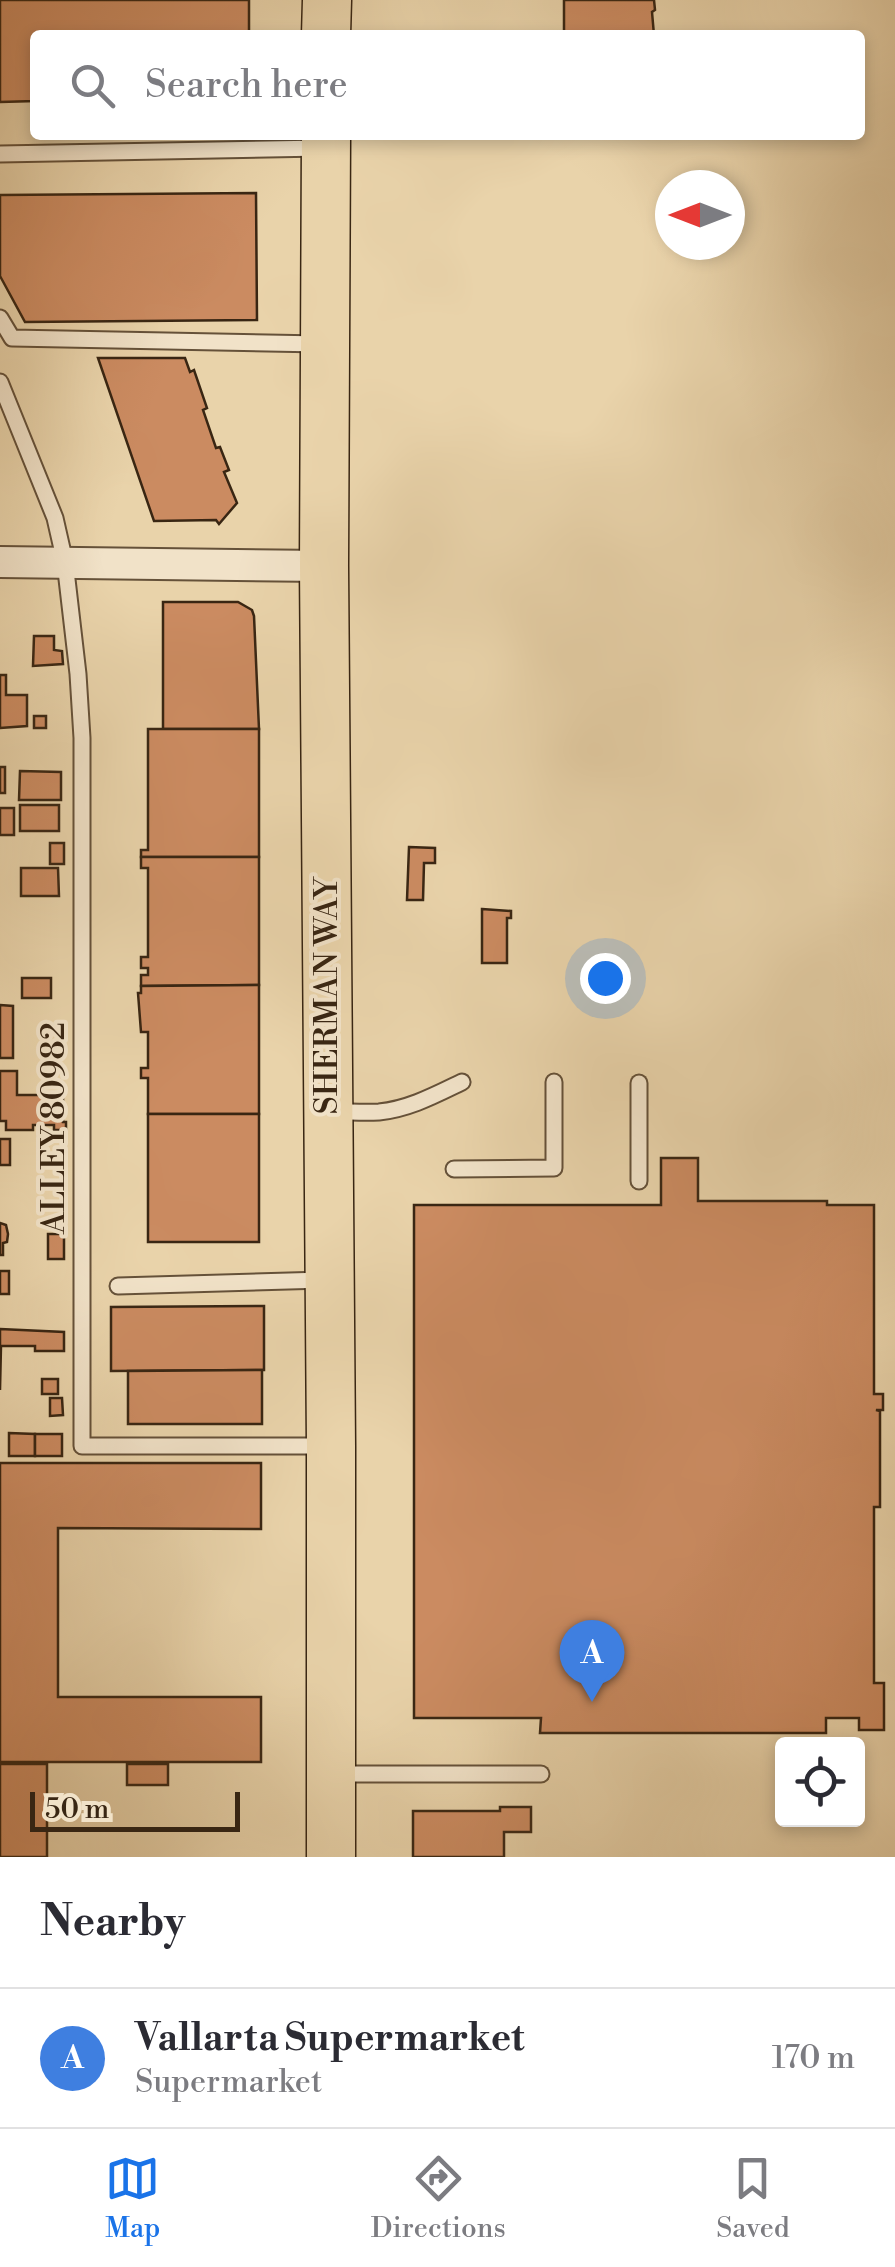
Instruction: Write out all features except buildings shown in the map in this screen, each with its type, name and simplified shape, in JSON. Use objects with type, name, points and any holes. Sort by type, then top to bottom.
[{"type":"main road","points":[[326,0],[326,30]]},
{"type":"main road","name":"SHERMAN WAY","points":[[326,142],[324,566],[331,1857]]},
{"type":"street","points":[[0,562],[324,566]]},
{"type":"lane","points":[[0,154],[326,142]]},
{"type":"lane","points":[[0,318],[12,338],[325,344]]},
{"type":"lane","points":[[0,382],[55,518],[65,562]]},
{"type":"lane","name":"ALLEY 80982","points":[[65,562],[82,738],[82,1446],[331,1446]]},
{"type":"lane","points":[[328,1112],[380,1112],[417,1104],[462,1082]]},
{"type":"lane","points":[[454,1169],[554,1168],[554,1082]]},
{"type":"lane","points":[[639,1181],[640,1083]]},
{"type":"lane","points":[[118,1286],[330,1280]]},
{"type":"lane","points":[[330,1774],[542,1774]]},
{"type":"place","name":"Vallarta Supermarket","points":[[592,1702]]}]
